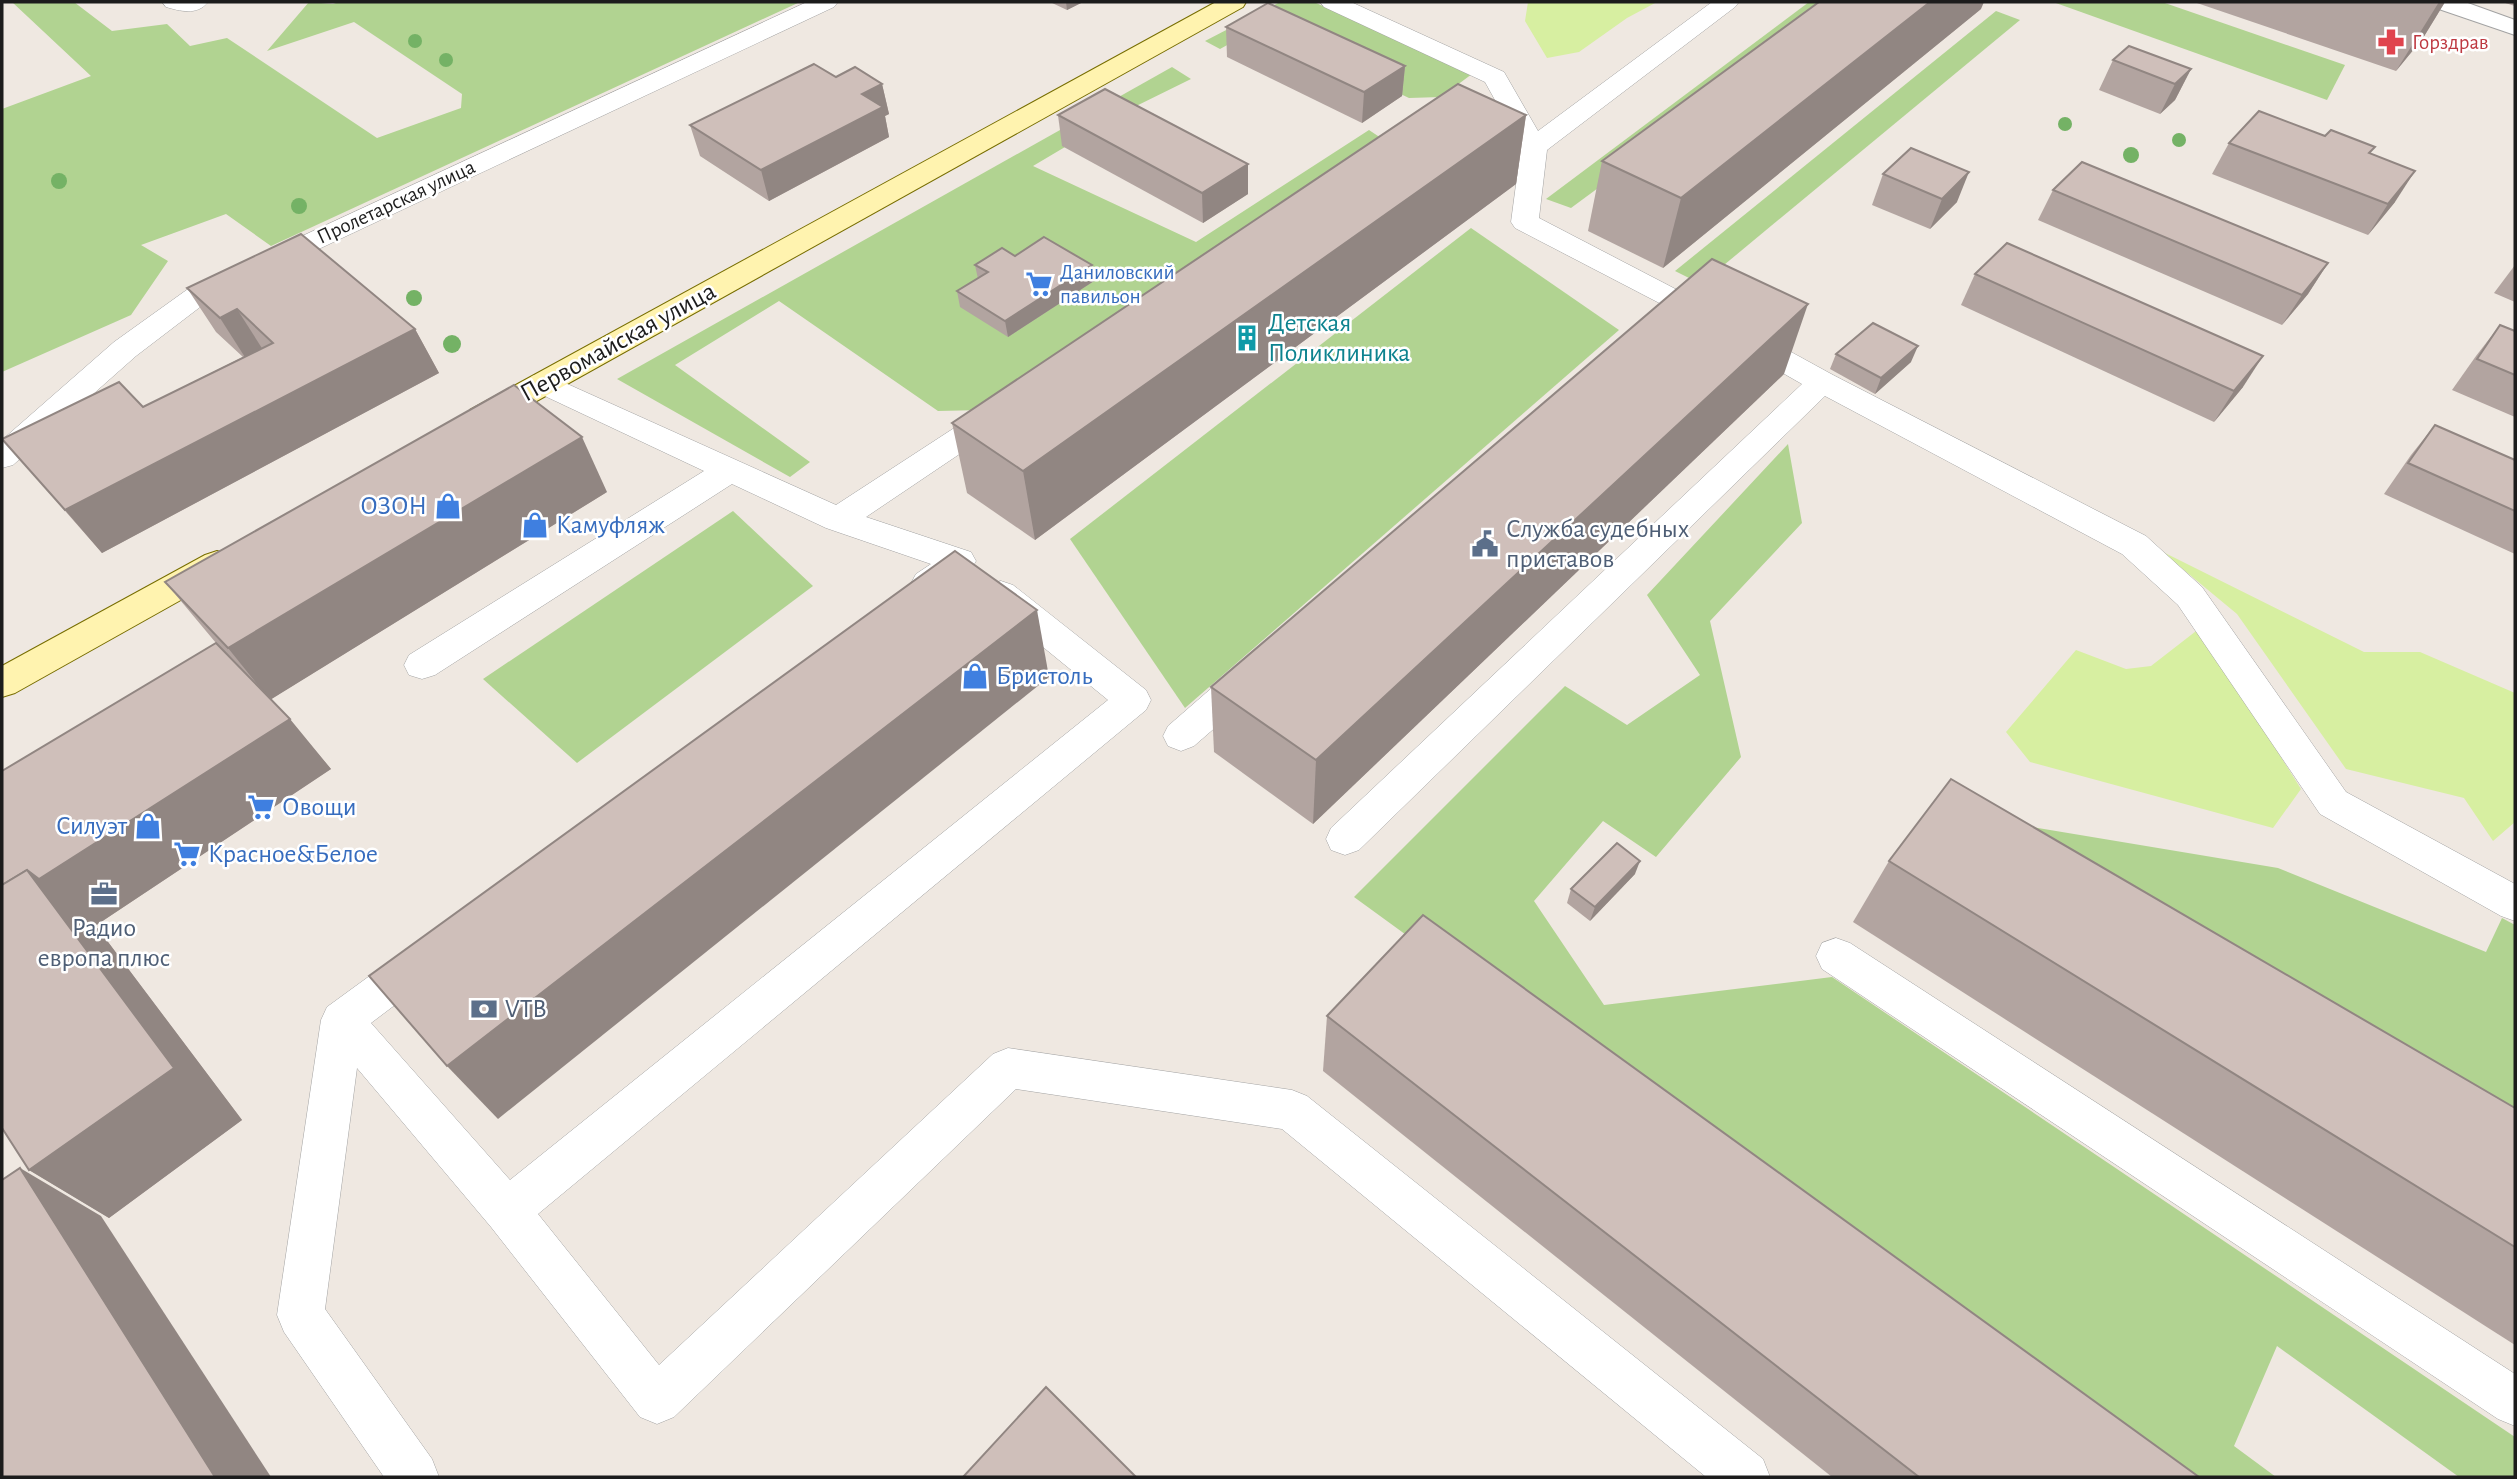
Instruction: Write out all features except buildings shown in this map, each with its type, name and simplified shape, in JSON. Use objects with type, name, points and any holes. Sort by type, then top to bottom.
[{"type":"main road","name":"Первомайская улица","points":[[458,431],[1234,2]]},
{"type":"main road","points":[[2,683],[238,552]]},
{"type":"street","points":[[2442,2],[2515,28]]},
{"type":"lane","points":[[174,2],[187,5],[196,2]]},
{"type":"lane","name":"Пролетарская улица","points":[[2,457],[125,349],[198,295],[826,2]]},
{"type":"lane","points":[[1332,2],[1485,85],[1534,148],[1525,222],[1667,310],[1822,382],[2134,545],[2190,596],[2333,803],[2515,904]]},
{"type":"lane","points":[[1534,148],[1677,37],[1727,2]]},
{"type":"lane","points":[[1345,839],[1822,382]]},
{"type":"lane","points":[[507,1211],[1133,700],[959,561],[838,520],[544,383]]},
{"type":"lane","points":[[838,520],[1022,397]]},
{"type":"lane","points":[[422,665],[731,469]]},
{"type":"lane","points":[[903,603],[959,561]]},
{"type":"lane","points":[[1181,736],[1274,655]]},
{"type":"lane","points":[[414,1477],[301,1315],[342,1020],[454,937]]},
{"type":"lane","points":[[1836,956],[2515,1402]]},
{"type":"lane","points":[[342,1020],[507,1211],[657,1400],[1008,1068],[1292,1110],[1745,1477]]},
{"type":"green space","points":[[12,2],[74,2],[112,31],[167,24],[190,46],[227,38],[377,138],[461,108],[462,94],[354,22],[267,51],[309,2],[800,2],[271,246],[226,214],[141,245],[168,261],[131,315],[2,372],[2,109],[91,76]]},
{"type":"green space","points":[[1280,2],[1314,2],[1472,74],[1441,97],[1409,98],[1260,27],[1220,49],[1205,41]]},
{"type":"green space","points":[[1528,2],[1657,2],[1627,18],[1579,52],[1547,58],[1525,21]]},
{"type":"green space","points":[[1809,2],[1850,2],[1571,208],[1546,199]]},
{"type":"green space","points":[[2053,2],[2162,2],[2345,65],[2327,100]]},
{"type":"green space","points":[[1996,11],[2020,20],[1701,284],[1675,271]]},
{"type":"green space","points":[[1172,67],[1191,79],[1124,112],[1033,166],[1196,242],[1369,130],[1387,142],[982,410],[938,411],[779,301],[675,365],[810,462],[790,477],[617,379]]},
{"type":"green space","points":[[1471,228],[1619,330],[1185,708],[1070,539]]},
{"type":"green space","points":[[1788,444],[1802,523],[1710,621],[1741,757],[1656,857],[1603,821],[1534,901],[1604,1005],[1832,977],[2515,1437],[2515,1477],[2459,1477],[2277,1346],[2234,1446],[2276,1477],[2151,1477],[1354,897],[1565,686],[1627,725],[1700,675],[1647,595]]},
{"type":"green space","points":[[733,511],[813,586],[577,763],[483,679]]},
{"type":"green space","points":[[2161,551],[2364,652],[2420,652],[2515,693],[2515,822],[2493,841],[2464,798],[2346,769],[2237,614]]},
{"type":"green space","points":[[2200,628],[2301,789],[2273,828],[2030,762],[2006,732],[2076,650],[2126,669],[2151,666]]},
{"type":"green space","points":[[1954,814],[2278,868],[2486,952],[2502,918],[2515,925],[2515,1192]]},
{"type":"place","name":"Горздрав","points":[[2391,42]]},
{"type":"place","name":"Даниловский павильон","points":[[1039,284]]},
{"type":"place","name":"Детская Поликлиника","points":[[1247,338]]},
{"type":"place","name":"ОЗОН","points":[[448,506]]},
{"type":"place","name":"Камуфляж","points":[[535,525]]},
{"type":"place","name":"Служба судебных приставов","points":[[1485,544]]},
{"type":"place","name":"Бристоль","points":[[975,676]]},
{"type":"place","name":"Овощи","points":[[261,807]]},
{"type":"place","name":"Силуэт","points":[[148,826]]},
{"type":"place","name":"Красное&Белое","points":[[187,854]]},
{"type":"place","name":"Радио европа плюс","points":[[104,894]]},
{"type":"place","name":"VTB","points":[[484,1009]]}]
